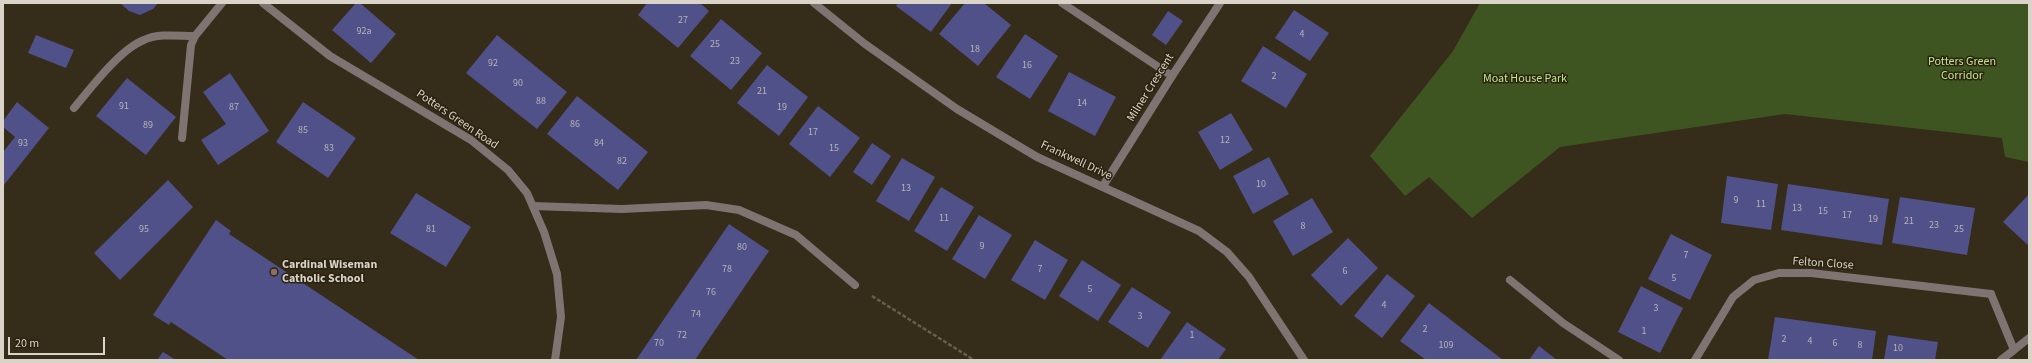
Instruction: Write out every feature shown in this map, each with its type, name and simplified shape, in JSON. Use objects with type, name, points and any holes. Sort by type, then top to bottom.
[{"type":"street","points":[[182,138],[191,45],[196,36],[222,3]]},
{"type":"street","name":"Potters Green Road","points":[[264,3],[330,56],[470,140],[508,170],[527,193],[544,232],[557,274],[561,317],[555,360]]},
{"type":"street","name":"Frankwell Drive","points":[[814,3],[865,44],[956,109],[1037,157],[1199,231],[1227,252],[1249,277],[1304,360]]},
{"type":"street","points":[[1062,3],[1172,76]]},
{"type":"street","name":"Milner Crescent","points":[[1103,186],[1220,3]]},
{"type":"street","points":[[74,108],[108,69],[131,46],[144,39],[159,36],[196,36]]},
{"type":"street","points":[[533,206],[622,209],[706,205],[739,210],[796,235],[855,285]]},
{"type":"street","name":"Felton Close","points":[[1695,360],[1733,297],[1754,280],[1779,273],[1811,274],[1991,294],[2014,350]]},
{"type":"street","points":[[1510,280],[1564,323],[1619,360]]},
{"type":"street","points":[[2001,360],[2026,340],[2029,349]]},
{"type":"path","points":[[855,285],[974,360]]},
{"type":"green space","name":"Moat House Park","points":[[1480,3],[2029,3],[2029,162],[2005,157],[2002,138],[1785,114],[1560,147],[1472,218],[1429,177],[1405,196],[1370,156],[1453,51]]},
{"type":"building","points":[[120,3],[158,3],[153,9],[140,15],[129,11]]},
{"type":"building","points":[[356,3],[360,3],[396,34],[371,63],[332,30]]},
{"type":"building","points":[[647,3],[700,3],[709,11],[678,48],[638,15]]},
{"type":"building","points":[[898,3],[952,3],[931,32],[896,6]]},
{"type":"building","points":[[965,3],[984,3],[1011,25],[978,66],[939,34]]},
{"type":"building","points":[[1294,10],[1329,33],[1310,61],[1275,38]]},
{"type":"building","points":[[1168,11],[1183,21],[1166,45],[1152,35]]},
{"type":"building","points":[[721,19],[762,53],[731,90],[690,56]]},
{"type":"building","points":[[1025,34],[1058,56],[1030,99],[996,77]]},
{"type":"building","points":[[36,35],[74,50],[66,68],[28,53]]},
{"type":"building","points":[[497,35],[567,92],[537,129],[466,73]]},
{"type":"building","points":[[1263,46],[1307,74],[1286,108],[1241,81]]},
{"type":"building","points":[[767,65],[808,97],[779,136],[737,103]]},
{"type":"building","points":[[1069,72],[1116,97],[1095,136],[1048,111]]},
{"type":"building","points":[[230,73],[269,131],[218,165],[201,140],[226,124],[203,92]]},
{"type":"building","points":[[127,78],[176,117],[146,155],[96,116]]},
{"type":"building","points":[[577,96],[648,152],[618,190],[547,134]]},
{"type":"building","points":[[17,102],[49,128],[4,185],[3,152],[15,137],[3,127],[3,121]]},
{"type":"building","points":[[303,102],[356,138],[328,178],[276,142]]},
{"type":"building","points":[[818,106],[860,138],[830,177],[789,144]]},
{"type":"building","points":[[1231,113],[1253,150],[1220,170],[1198,132]]},
{"type":"building","points":[[872,143],[891,156],[872,185],[853,172]]},
{"type":"building","points":[[1269,157],[1289,194],[1253,214],[1233,176]]},
{"type":"building","points":[[902,158],[935,177],[909,221],[876,201]]},
{"type":"building","points":[[1727,176],[1778,184],[1771,230],[1721,223]]},
{"type":"building","points":[[168,180],[193,207],[120,280],[94,253]]},
{"type":"building","points":[[1788,184],[1889,199],[1882,245],[1781,230]]},
{"type":"building","points":[[941,187],[974,207],[947,251],[914,231]]},
{"type":"building","points":[[416,193],[471,227],[446,267],[390,233]]},
{"type":"building","points":[[2029,194],[2029,246],[2003,222]]},
{"type":"building","points":[[1900,197],[1975,208],[1967,255],[1892,243]]},
{"type":"building","points":[[1312,198],[1333,232],[1293,256],[1273,221]]},
{"type":"building","points":[[979,215],[1012,235],[985,279],[952,259]]},
{"type":"building","points":[[216,220],[231,231],[229,234],[419,360],[228,360],[171,322],[169,325],[153,315]]},
{"type":"building","points":[[729,224],[769,251],[695,360],[636,360]]},
{"type":"building","points":[[1671,234],[1712,255],[1690,300],[1648,279]]},
{"type":"building","points":[[1348,238],[1378,268],[1341,306],[1311,275]]},
{"type":"building","points":[[1035,240],[1068,260],[1045,300],[1011,280]]},
{"type":"building","points":[[1082,260],[1121,285],[1098,321],[1059,296]]},
{"type":"building","points":[[1387,274],[1415,296],[1382,338],[1354,316]]},
{"type":"building","points":[[1641,286],[1683,308],[1660,353],[1618,332]]},
{"type":"building","points":[[1132,287],[1171,312],[1148,348],[1108,322]]},
{"type":"building","points":[[1429,303],[1503,360],[1426,360],[1400,341]]},
{"type":"building","points":[[1775,317],[1876,331],[1872,360],[1768,360]]},
{"type":"building","points":[[1187,322],[1226,349],[1218,360],[1160,360]]},
{"type":"building","points":[[1888,335],[1938,342],[1935,360],[1884,360]]},
{"type":"building","points":[[1539,346],[1557,360],[1529,360]]},
{"type":"building","points":[[163,352],[176,360],[157,360]]},
{"type":"place","name":"Cardinal Wiseman Catholic School","points":[[274,272]]},
{"type":"park label","name":"Potters Green Corridor","points":[[1962,69]]}]
